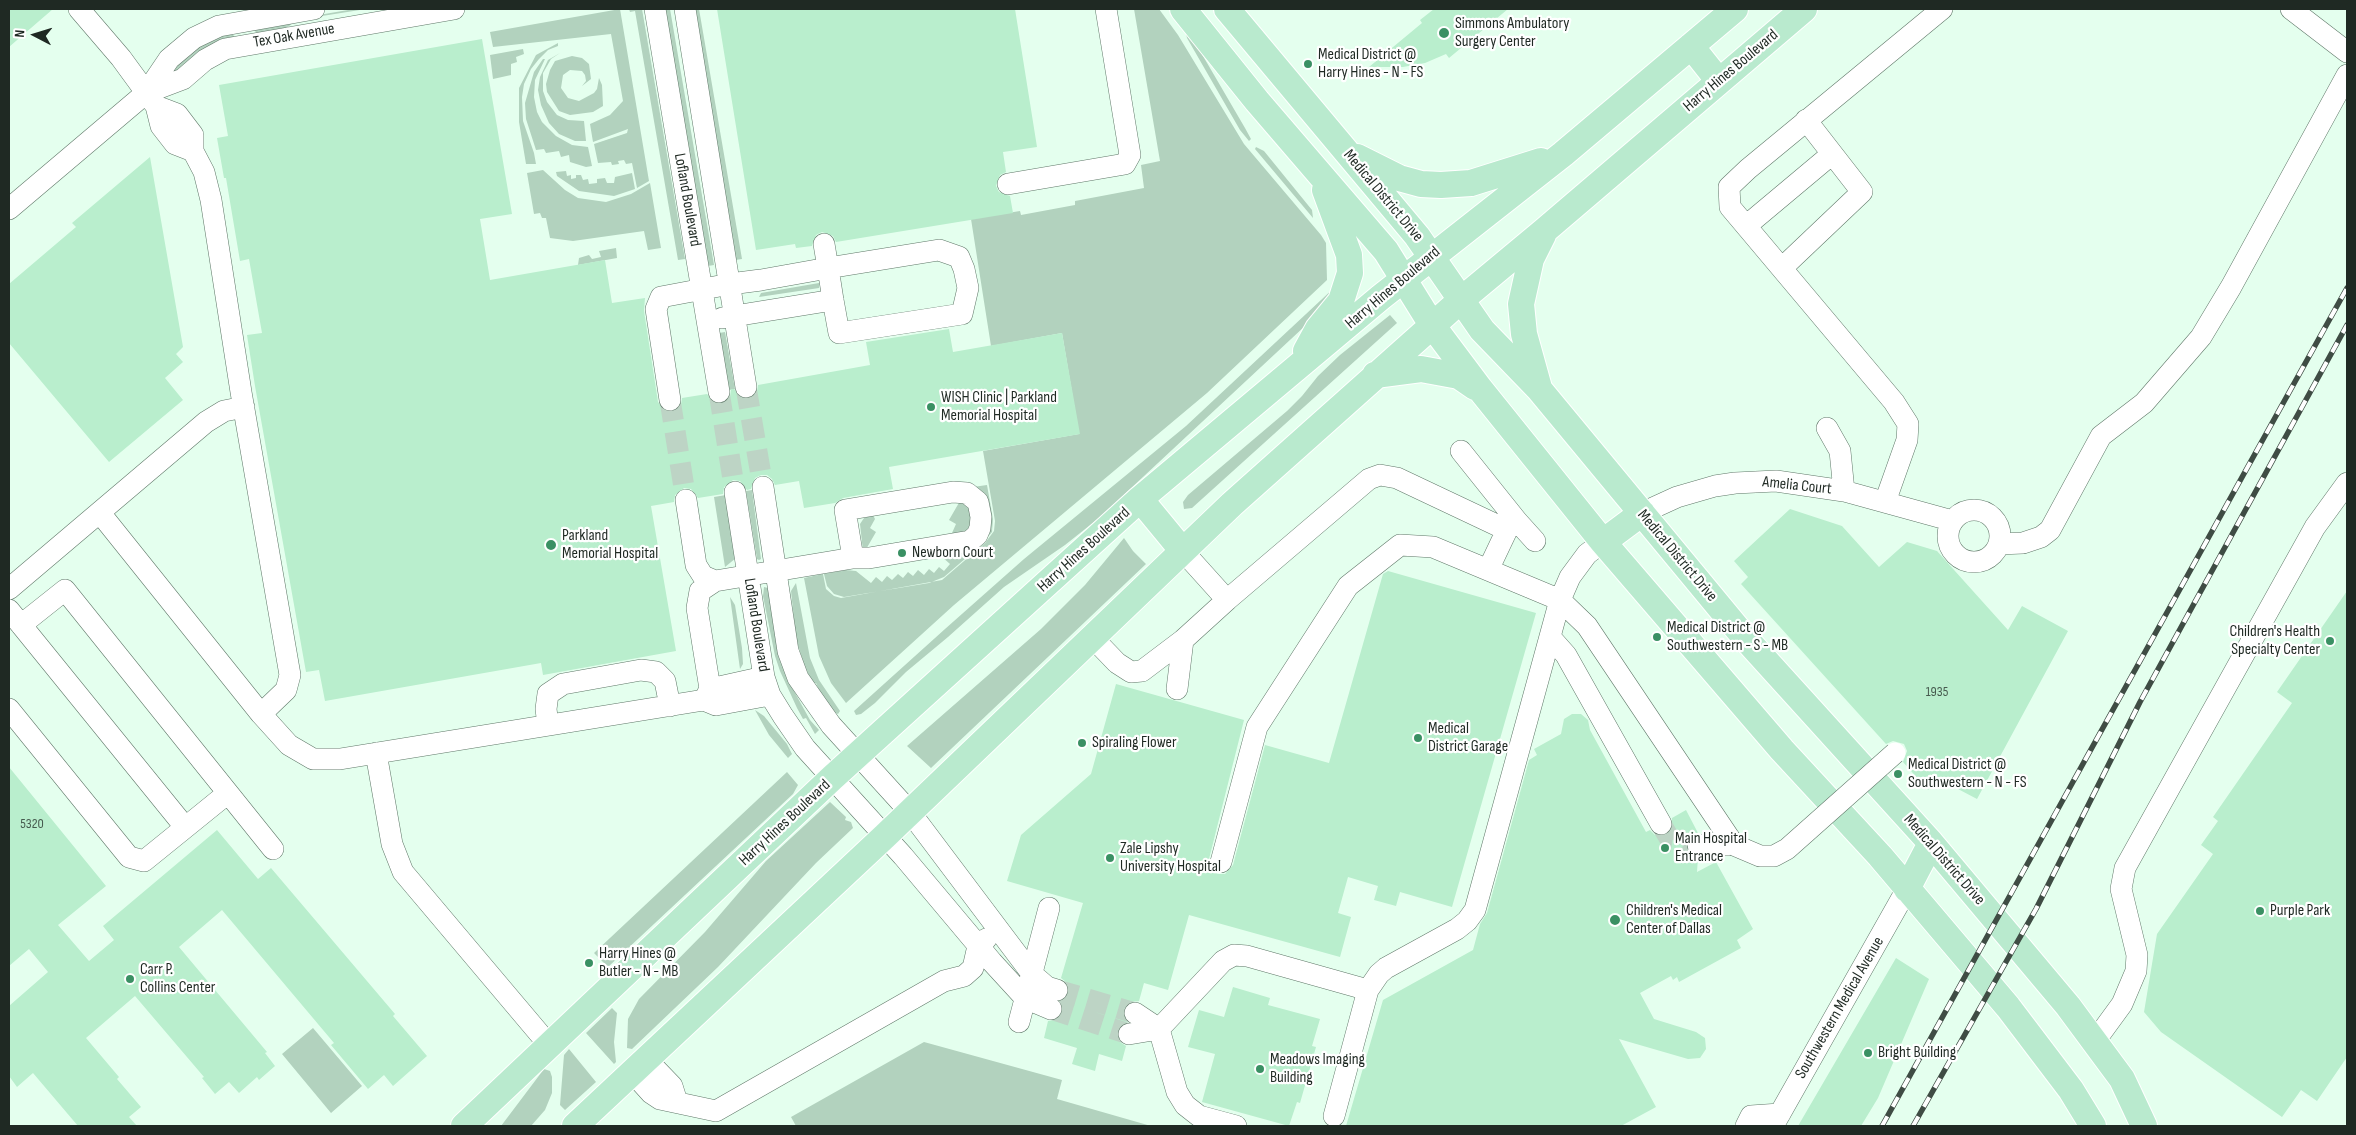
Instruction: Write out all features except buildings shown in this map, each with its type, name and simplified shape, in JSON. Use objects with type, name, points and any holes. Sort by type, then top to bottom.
[{"type":"main road","name":"Medical District Drive","points":[[1184,9],[1256,101],[1318,170],[1386,251],[1432,324],[1480,389],[1603,542],[1782,750],[1880,856],[2008,1007],[2071,1090],[2093,1126]]},
{"type":"main road","name":"Medical District Drive","points":[[1227,9],[1418,236],[1482,330],[1539,388],[1746,639],[1931,843],[2095,1041],[2122,1079],[2144,1126]]},
{"type":"main road","name":"Harry Hines Boulevard","points":[[464,1126],[832,778],[1140,499],[1431,256],[1563,154],[1735,9]]},
{"type":"main road","name":"Harry Hines Boulevard","points":[[575,1126],[885,836],[1182,550],[1432,324],[1804,9]]},
{"type":"main road","points":[[1690,46],[1718,80]]},
{"type":"main road","points":[[1346,150],[1399,178],[1421,184],[1441,185],[1480,181],[1563,154]]},
{"type":"main road","points":[[1297,368],[1318,329],[1341,301],[1350,273],[1349,255],[1318,170]]},
{"type":"main road","points":[[1539,388],[1524,334],[1521,304],[1531,259],[1544,231]]},
{"type":"main road","points":[[1375,375],[1421,369],[1440,371],[1458,376],[1480,389]]},
{"type":"main road","points":[[1140,499],[1182,550]]},
{"type":"main road","points":[[1603,542],[1642,513]]},
{"type":"main road","points":[[1907,889],[1931,843]]},
{"type":"street","points":[[79,9],[126,64],[151,99],[161,126],[175,144],[193,151],[204,172],[211,200],[290,675],[286,690],[261,714]]},
{"type":"street","name":"Tex Oak Avenue","points":[[151,99],[169,59],[194,38],[243,15],[314,9]]},
{"type":"street","name":"Tex Oak Avenue","points":[[9,209],[151,99],[183,79],[205,60],[225,49],[454,9]]},
{"type":"street","name":"Lofland Boulevard","points":[[654,9],[718,392]]},
{"type":"street","name":"Lofland Boulevard","points":[[685,9],[746,387]]},
{"type":"street","points":[[1008,184],[1125,164],[1128,160],[1130,155],[1106,9]]},
{"type":"street","points":[[1885,502],[1907,440],[1908,424],[1894,402],[1730,207],[1729,188],[1748,169],[1806,120],[1942,9]]},
{"type":"street","points":[[2291,9],[2347,52]]},
{"type":"street","points":[[243,15],[248,44]]},
{"type":"street","points":[[1999,544],[2023,543],[2040,537],[2050,530],[2101,436],[2144,402],[2201,337],[2347,75]]},
{"type":"street","points":[[1782,268],[1862,192],[1806,120]]},
{"type":"street","points":[[1746,226],[1832,154]]},
{"type":"street","points":[[670,400],[656,308],[661,296],[730,284],[828,268],[939,250],[959,257],[964,269],[968,288],[962,314],[839,333],[833,300],[828,268],[824,244]]},
{"type":"street","points":[[707,321],[833,300]]},
{"type":"street","points":[[9,589],[206,422],[224,411],[244,407]]},
{"type":"street","points":[[1827,428],[1840,451],[1844,491]]},
{"type":"street","points":[[1461,451],[1512,526]]},
{"type":"street","points":[[1092,637],[1117,663],[1131,672],[1142,671],[1183,640],[1369,479],[1380,475],[1397,478],[1512,526],[1535,542]]},
{"type":"street","name":"Amelia Court","points":[[1642,513],[1677,497],[1735,482],[1776,481],[1844,491],[1953,521]]},
{"type":"street","points":[[2095,1041],[2122,1004],[2136,972],[2136,947],[2121,889],[2125,868],[2315,528],[2347,483]]},
{"type":"street","name":"Lofland Boulevard","points":[[735,492],[767,686],[800,740],[1025,998],[1054,1000],[1047,987],[1032,974],[999,927],[910,812],[831,725],[798,678],[788,650],[763,487]]},
{"type":"street","points":[[707,694],[697,608],[700,591],[715,581],[970,541],[977,535],[980,528],[981,516],[978,502],[967,493],[953,492],[845,510],[853,558]]},
{"type":"street","points":[[686,500],[696,565],[703,576],[715,581]]},
{"type":"street","points":[[1972,510],[1990,515],[1999,528],[1999,544],[1993,554],[1984,560],[1974,562],[1963,559],[1954,552],[1949,542],[1949,531],[1953,521],[1964,512],[1972,510]]},
{"type":"street","points":[[100,513],[261,714],[289,745],[313,759],[340,758],[376,753],[670,706],[707,694],[767,686]]},
{"type":"street","points":[[1488,570],[1512,526]]},
{"type":"street","points":[[1334,1116],[1368,990],[1379,974],[1386,968],[1457,929],[1467,921],[1475,910],[1560,600],[1570,577],[1587,554],[1603,542]]},
{"type":"street","points":[[1221,862],[1257,727],[1348,586],[1400,545],[1434,547],[1560,600],[1587,626],[1734,846]]},
{"type":"street","points":[[1182,550],[1227,600]]},
{"type":"street","points":[[185,827],[15,618],[65,590],[273,849]]},
{"type":"street","points":[[1550,637],[1566,655],[1661,824]]},
{"type":"street","points":[[1177,689],[1183,640]]},
{"type":"street","points":[[548,725],[546,709],[548,694],[563,684],[642,670],[656,672],[665,681],[670,706]]},
{"type":"street","points":[[9,709],[129,857],[144,861],[228,793]]},
{"type":"street","points":[[376,753],[392,844],[403,872],[549,1045]]},
{"type":"street","points":[[1698,845],[1734,846],[1760,856],[1774,856],[1787,849],[1895,753]]},
{"type":"street","name":"Southwestern Medical Avenue","points":[[1776,1120],[1907,889]]},
{"type":"street","points":[[1019,1022],[1049,908]]},
{"type":"street","points":[[639,1066],[651,1094],[660,1099],[716,1111],[944,981],[964,976],[973,968],[978,946],[999,927]]},
{"type":"street","points":[[1130,1034],[1159,1029],[1223,961],[1234,955],[1247,956],[1368,990]]},
{"type":"street","points":[[1135,1013],[1159,1029],[1177,1092],[1185,1105],[1198,1116],[1236,1126]]},
{"type":"street","points":[[1746,1126],[1751,1116],[1776,1120]]},
{"type":"green space","points":[[354,9],[366,9],[297,20],[285,29],[257,33],[254,30],[295,19]]},
{"type":"green space","points":[[620,9],[649,181],[637,188],[632,163],[626,164],[624,160],[618,161],[619,164],[612,165],[611,162],[598,163],[594,144],[627,133],[628,129],[593,142],[590,124],[610,115],[623,101],[611,34],[493,47],[490,32]]},
{"type":"green space","points":[[629,9],[642,9],[685,259],[678,260],[635,11],[630,12]]},
{"type":"green space","points":[[665,9],[670,9],[714,265],[708,266]]},
{"type":"green space","points":[[691,9],[699,9],[742,259],[735,260]]},
{"type":"green space","points":[[1134,9],[1159,9],[1178,35],[1244,144],[1321,235],[1326,243],[1327,280],[1207,393],[954,605],[846,703],[831,683],[819,656],[804,578],[823,574],[826,589],[834,596],[841,598],[942,580],[985,543],[994,531],[995,521],[983,451],[1079,434],[1062,333],[991,346],[971,219],[1020,211],[1021,215],[1075,205],[1075,201],[1144,188],[1141,165],[1160,161]]},
{"type":"green space","points":[[1185,28],[1245,128],[1251,139],[1249,141],[1240,130],[1187,38]]},
{"type":"green space","points":[[232,33],[235,38],[174,74],[170,67],[204,39]]},
{"type":"green space","points":[[558,43],[558,46],[548,50],[539,59],[531,69],[524,84],[522,97],[523,121],[536,164],[526,164],[519,122],[519,88],[536,55]]},
{"type":"green space","points":[[523,49],[524,54],[516,57],[517,62],[511,64],[511,75],[493,79],[490,55]]},
{"type":"green space","points":[[560,53],[551,59],[543,73],[543,91],[547,102],[557,115],[568,120],[584,121],[586,141],[575,141],[559,134],[549,123],[541,105],[538,90],[540,77],[548,60]]},
{"type":"green space","points":[[572,56],[582,58],[589,64],[591,79],[582,86],[586,81],[582,71],[570,70],[563,75],[561,88],[568,98],[579,101],[594,93],[597,89],[599,78],[602,85],[603,106],[593,112],[570,115],[559,111],[547,92],[546,84],[555,61]]},
{"type":"green space","points":[[543,59],[545,59],[535,80],[534,97],[537,112],[542,122],[556,136],[572,145],[588,147],[592,166],[586,167],[570,162],[569,155],[561,157],[559,151],[546,153],[544,149],[536,150],[526,119],[525,103],[534,72]]},
{"type":"green space","points":[[1256,147],[1264,151],[1312,210],[1313,218],[1255,149]]},
{"type":"green space","points":[[543,170],[565,190],[578,198],[606,202],[631,194],[650,183],[661,248],[648,250],[644,231],[573,241],[550,238],[546,218],[542,218],[540,213],[534,214],[527,173]]},
{"type":"green space","points":[[566,171],[567,176],[571,175],[571,179],[576,178],[576,175],[581,175],[583,180],[588,179],[589,184],[597,183],[597,179],[605,178],[607,183],[614,183],[615,177],[632,173],[635,189],[614,196],[579,191],[557,176],[556,172]]},
{"type":"green space","points":[[616,248],[617,258],[578,265],[579,258],[589,255],[592,259],[601,257],[599,251]]},
{"type":"green space","points":[[819,283],[819,288],[759,297],[761,293]]},
{"type":"green space","points":[[1336,286],[1320,312],[1099,518],[1065,545],[1004,587],[906,672],[875,703],[861,714],[856,715],[854,711],[945,629],[1024,559],[1186,426]]},
{"type":"green space","points":[[1390,315],[1397,323],[1192,508],[1184,509],[1183,502],[1188,495],[1287,411],[1318,376],[1340,355]]},
{"type":"green space","points":[[725,332],[735,389],[729,390],[719,333]]},
{"type":"green space","points":[[987,485],[993,519],[992,532],[981,545],[944,577],[929,583],[844,597],[834,594],[827,586],[824,574],[846,570],[856,571],[871,583],[876,577],[882,582],[887,576],[892,580],[898,574],[903,578],[908,572],[913,576],[918,570],[924,575],[929,569],[934,573],[939,567],[944,571],[950,564],[941,556],[949,553],[950,556],[959,554],[959,551],[970,549],[973,487]]},
{"type":"green space","points":[[752,490],[761,559],[759,560],[757,559],[746,491]]},
{"type":"green space","points":[[726,495],[736,558],[725,567],[714,497]]},
{"type":"green space","points":[[960,501],[972,507],[970,531],[954,536],[952,533],[956,524],[949,520]]},
{"type":"green space","points":[[873,515],[875,519],[870,528],[876,532],[865,551],[863,551],[860,524],[864,518]]},
{"type":"green space","points":[[1124,538],[1133,551],[1146,564],[931,768],[907,746],[1041,629],[1085,585]]},
{"type":"green space","points":[[796,583],[810,658],[819,680],[840,711],[838,714],[827,709],[816,683],[813,684],[804,665],[796,638],[791,591]]},
{"type":"green space","points":[[764,587],[768,588],[789,682],[810,720],[819,730],[815,734],[806,718],[803,719],[780,671],[775,656],[763,596]]},
{"type":"green space","points":[[730,597],[735,605],[742,648],[743,664],[740,669]]},
{"type":"green space","points":[[755,710],[764,716],[787,744],[792,754],[788,758],[769,735]]},
{"type":"green space","points":[[787,772],[798,785],[793,794],[608,967],[594,953]]},
{"type":"green space","points":[[830,802],[846,817],[845,820],[851,822],[853,828],[816,863],[718,967],[632,1049],[627,1048],[628,1019],[639,999],[705,932],[766,861]]},
{"type":"green space","points":[[612,1008],[617,1013],[614,1042],[616,1062],[614,1064],[586,1033]]},
{"type":"green space","points":[[313,1028],[362,1086],[331,1113],[282,1054]]},
{"type":"green space","points":[[924,1042],[1062,1080],[1057,1099],[1151,1126],[796,1126],[791,1117]]},
{"type":"green space","points":[[569,1049],[596,1082],[565,1110],[560,1105],[564,1055]]},
{"type":"green space","points":[[544,1069],[550,1071],[552,1077],[552,1093],[545,1110],[531,1126],[501,1126]]},
{"type":"tunnel","points":[[746,387],[763,487]]},
{"type":"tunnel","points":[[719,392],[735,492]]},
{"type":"tunnel","points":[[670,400],[686,500]]},
{"type":"tunnel","points":[[1661,824],[1671,841],[1698,845]]},
{"type":"tunnel","points":[[1057,990],[1135,1013]]},
{"type":"tunnel","points":[[1051,1009],[1129,1034]]},
{"type":"railway","points":[[1882,1126],[2347,288]]},
{"type":"railway","points":[[1913,1126],[2036,909],[2140,702],[2347,325]]},
{"type":"place","name":"Simmons Ambulatory Surgery Center","points":[[1444,33]]},
{"type":"place","name":"Medical District @ Harry Hines - N - FS","points":[[1308,64]]},
{"type":"place","name":"WISH Clinic | Parkland Memorial Hospital","points":[[931,407]]},
{"type":"place","name":"Parkland Memorial Hospital","points":[[551,545]]},
{"type":"place","name":"Newborn Court","points":[[902,553]]},
{"type":"place","name":"Medical District @ Southwestern - S - MB","points":[[1657,637]]},
{"type":"place","name":"Children's Health Specialty Center","points":[[2330,641]]},
{"type":"place","name":"Medical District Garage","points":[[1418,738]]},
{"type":"place","name":"Spiraling Flower","points":[[1082,743]]},
{"type":"place","name":"Medical District @ Southwestern - N - FS","points":[[1898,774]]},
{"type":"place","name":"Main Hospital Entrance","points":[[1665,848]]},
{"type":"place","name":"Zale Lipshy University Hospital","points":[[1110,858]]},
{"type":"place","name":"Purple Park","points":[[2260,911]]},
{"type":"place","name":"Children's Medical Center of Dallas","points":[[1615,920]]},
{"type":"place","name":"Harry Hines @ Butler - N - MB","points":[[589,963]]},
{"type":"place","name":"Carr P. Collins Center","points":[[130,979]]},
{"type":"place","name":"Bright Building","points":[[1868,1053]]},
{"type":"place","name":"Meadows Imaging Building","points":[[1260,1069]]}]
